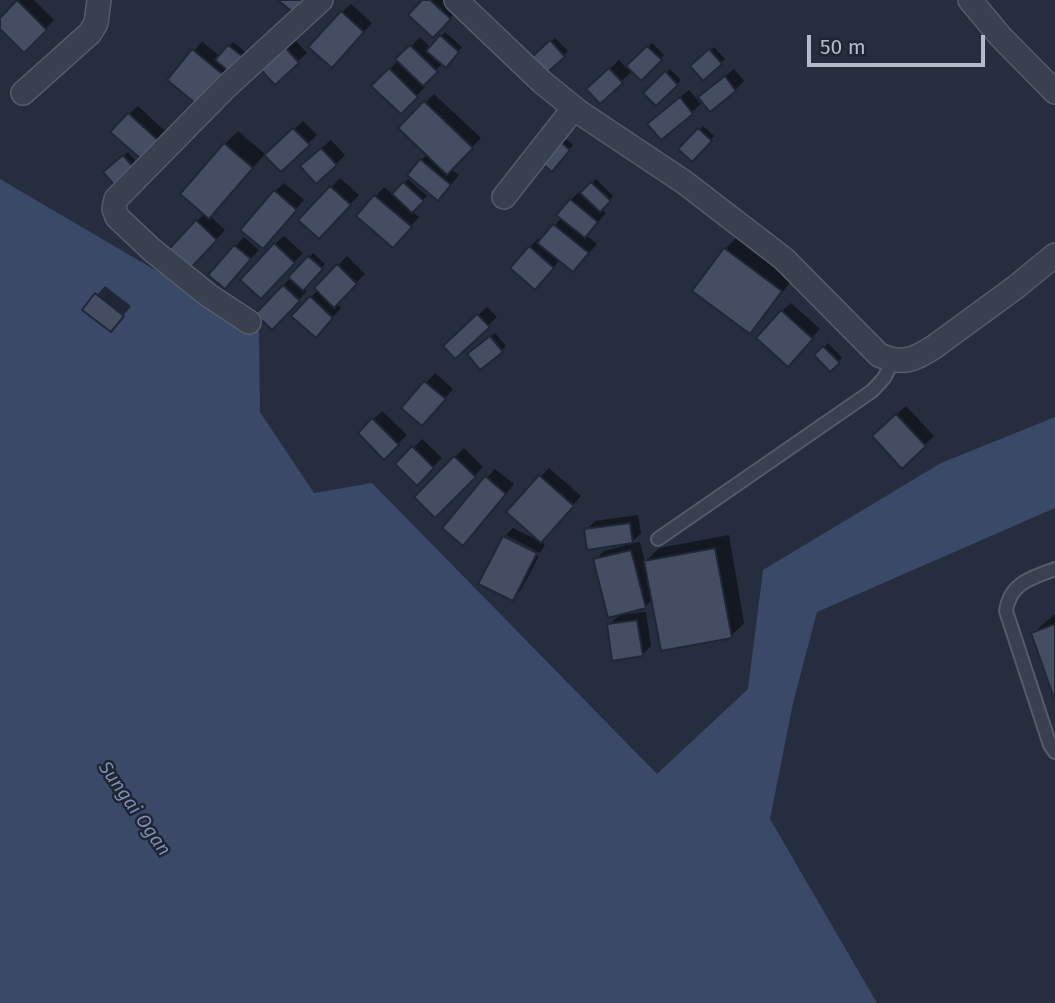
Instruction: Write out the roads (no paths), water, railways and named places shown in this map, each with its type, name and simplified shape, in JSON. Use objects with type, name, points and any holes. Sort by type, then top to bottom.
[{"type":"street","points":[[23,93],[90,33],[96,23],[99,0]]},
{"type":"street","points":[[249,321],[208,295],[152,250],[117,217],[114,209],[116,199],[226,87],[321,0]]},
{"type":"street","points":[[456,0],[532,73],[574,108],[730,216],[784,259],[879,355],[893,361],[906,361],[934,347],[1055,255]]},
{"type":"street","points":[[970,0],[1000,36],[1055,92]]},
{"type":"street","points":[[503,197],[574,108]]},
{"type":"lane","points":[[658,539],[872,391],[884,379],[893,361]]},
{"type":"lane","points":[[1055,569],[1025,580],[1014,588],[1007,600],[1006,611],[1050,745],[1055,752]]},
{"type":"water","name":"Sungai Ogan","points":[[0,179],[259,331],[260,412],[314,493],[372,483],[657,774],[748,689],[763,570],[941,463],[1055,417],[1055,508],[817,612],[793,703],[770,819],[877,1003],[0,1003]]}]
